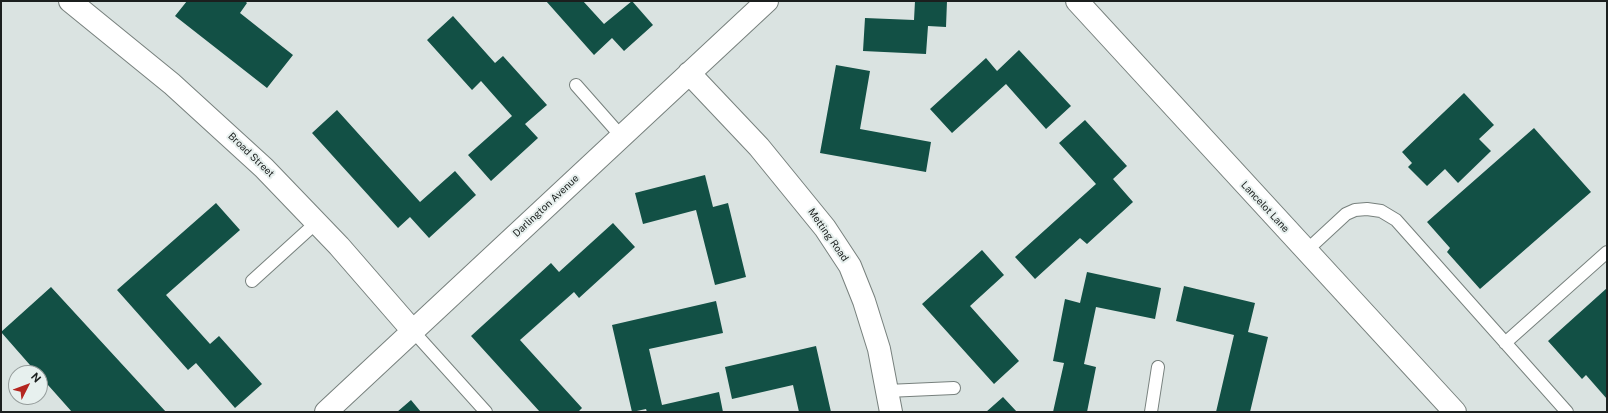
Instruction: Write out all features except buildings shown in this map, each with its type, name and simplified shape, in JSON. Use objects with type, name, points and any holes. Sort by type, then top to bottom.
[{"type":"street","name":"Broad Street","points":[[70,1],[172,84],[221,127],[264,168],[317,222],[412,330]]},
{"type":"street","name":"Darlington Avenue","points":[[326,412],[412,330],[767,1]]},
{"type":"street","name":"Lancelot Lane","points":[[1077,1],[1455,412]]},
{"type":"street","name":"Metting Road","points":[[689,73],[759,147],[825,228],[850,266],[864,301],[879,349],[891,412]]},
{"type":"lane","points":[[576,85],[621,136]]},
{"type":"lane","points":[[1306,251],[1346,214],[1355,210],[1367,209],[1381,211],[1396,220],[1567,412]]},
{"type":"lane","points":[[252,281],[317,222]]},
{"type":"lane","points":[[1505,343],[1607,252]]},
{"type":"lane","points":[[412,330],[486,412]]},
{"type":"lane","points":[[1151,412],[1158,367]]},
{"type":"lane","points":[[887,391],[954,388]]}]
